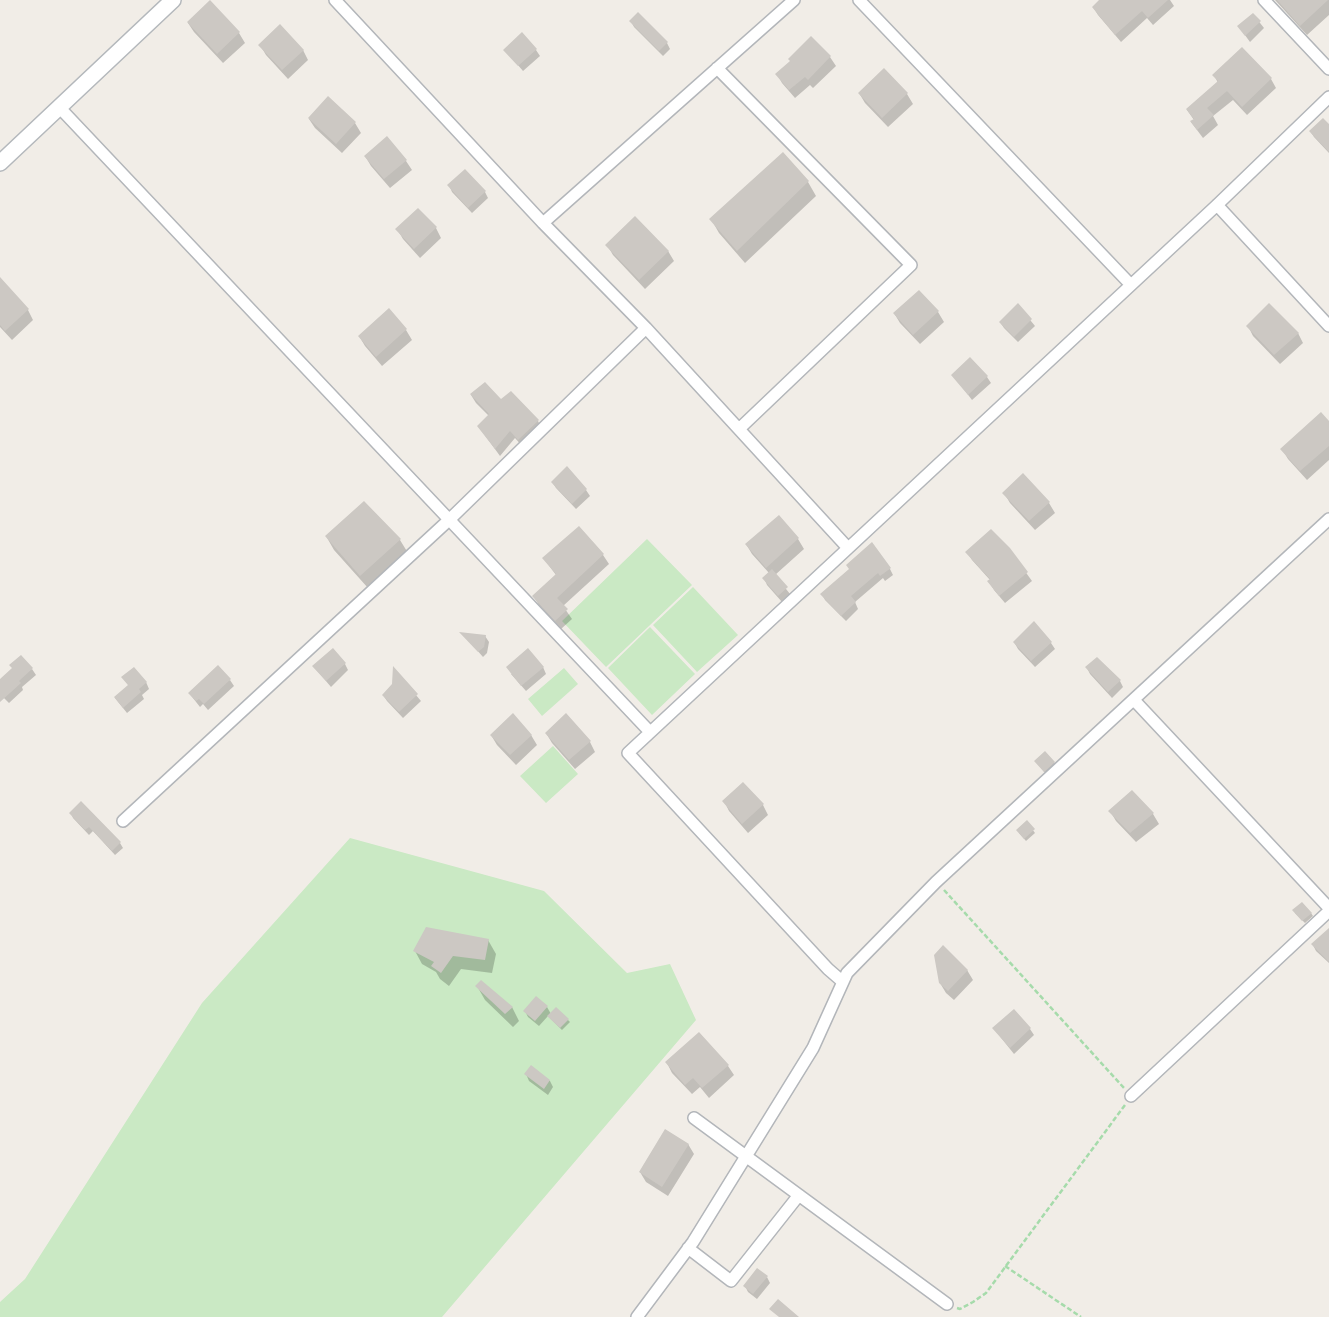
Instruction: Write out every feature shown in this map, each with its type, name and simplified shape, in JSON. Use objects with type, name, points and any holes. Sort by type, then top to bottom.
[{"type":"street","points":[[0,163],[173,0]]},
{"type":"street","points":[[335,0],[543,223],[646,328],[848,548]]},
{"type":"street","points":[[543,223],[794,0]]},
{"type":"street","points":[[859,0],[1131,285]]},
{"type":"street","points":[[1264,0],[1329,69]]},
{"type":"street","points":[[717,68],[911,265],[739,429]]},
{"type":"street","points":[[843,982],[828,969],[628,753],[1217,205],[1329,96]]},
{"type":"street","points":[[59,107],[650,732]]},
{"type":"street","points":[[1217,205],[1329,326]]},
{"type":"street","points":[[123,821],[450,520],[646,328]]},
{"type":"street","points":[[636,1317],[688,1248],[813,1048],[847,973],[936,882],[1329,519]]},
{"type":"street","points":[[1132,1096],[1329,909],[1134,700]]},
{"type":"street","points":[[694,1118],[946,1304]]},
{"type":"street","points":[[688,1248],[731,1281],[799,1196]]},
{"type":"path","points":[[936,882],[1132,1096],[986,1293],[960,1309],[946,1304]]},
{"type":"path","points":[[1005,1266],[1081,1317]]},
{"type":"green space","points":[[647,539],[692,585],[606,667],[562,621]]},
{"type":"green space","points":[[693,587],[738,635],[697,672],[653,625]]},
{"type":"green space","points":[[650,627],[695,674],[652,715],[608,668]]},
{"type":"green space","points":[[564,668],[578,684],[542,716],[528,699]]},
{"type":"green space","points":[[553,746],[578,774],[546,803],[520,776]]},
{"type":"green space","points":[[350,838],[544,891],[627,973],[670,964],[696,1020],[442,1317],[0,1317],[0,1302],[25,1279],[202,1003]]},
{"type":"building","points":[[210,0],[240,32],[217,54],[187,22]]},
{"type":"building","points":[[1099,0],[1168,0],[1148,18],[1142,11],[1115,35],[1092,7]]},
{"type":"building","points":[[1277,0],[1328,0],[1300,26]]},
{"type":"building","points":[[638,12],[668,42],[659,51],[629,21]]},
{"type":"building","points":[[1253,13],[1261,21],[1245,36],[1237,26]]},
{"type":"building","points":[[280,24],[304,50],[282,70],[258,45]]},
{"type":"building","points":[[522,32],[537,49],[518,66],[503,50]]},
{"type":"building","points":[[811,36],[831,56],[808,80],[805,77],[789,90],[775,74],[790,61],[788,59]]},
{"type":"building","points":[[1242,47],[1272,78],[1242,107],[1227,91],[1207,108],[1214,115],[1197,130],[1190,121],[1194,119],[1186,109],[1218,81],[1212,75]]},
{"type":"building","points":[[884,68],[908,93],[882,118],[858,93]]},
{"type":"building","points":[[328,96],[356,122],[336,144],[308,118]]},
{"type":"building","points":[[1323,118],[1329,124],[1329,152],[1309,131]]},
{"type":"building","points":[[387,136],[407,160],[384,179],[364,156]]},
{"type":"building","points":[[783,152],[809,181],[737,251],[709,219]]},
{"type":"building","points":[[465,169],[486,191],[468,208],[447,185]]},
{"type":"building","points":[[418,208],[437,227],[414,249],[395,229]]},
{"type":"building","points":[[635,216],[669,251],[639,280],[605,245]]},
{"type":"building","points":[[0,277],[29,309],[5,331],[0,325]]},
{"type":"building","points":[[919,290],[939,311],[913,335],[893,313]]},
{"type":"building","points":[[1018,303],[1032,319],[1014,337],[999,322]]},
{"type":"building","points":[[1269,303],[1299,333],[1274,355],[1246,326]]},
{"type":"building","points":[[389,308],[407,329],[376,357],[358,336]]},
{"type":"building","points":[[970,357],[988,376],[968,395],[951,375]]},
{"type":"building","points":[[485,382],[501,399],[511,391],[539,420],[518,440],[510,431],[495,449],[477,426],[489,414],[470,394]]},
{"type":"building","points":[[1321,412],[1329,421],[1329,446],[1300,471],[1280,449]]},
{"type":"building","points":[[567,466],[587,489],[572,504],[551,482]]},
{"type":"building","points":[[1023,473],[1050,502],[1029,521],[1002,493]]},
{"type":"building","points":[[364,501],[401,539],[360,576],[325,536]]},
{"type":"building","points":[[779,515],[799,538],[766,568],[745,544]]},
{"type":"building","points":[[579,526],[604,554],[557,598],[568,609],[555,621],[532,596],[556,574],[542,558]]},
{"type":"building","points":[[991,529],[1010,548],[1028,572],[999,596],[987,581],[990,579],[965,552]]},
{"type":"building","points":[[872,542],[891,568],[880,576],[878,573],[851,596],[856,602],[841,616],[820,594],[849,569],[846,565]]},
{"type":"building","points":[[772,569],[788,587],[778,596],[762,578]]},
{"type":"building","points":[[1034,621],[1052,642],[1031,661],[1013,642]]},
{"type":"building","points":[[459,632],[486,635],[484,647],[478,652]]},
{"type":"building","points":[[333,648],[346,663],[326,681],[312,666]]},
{"type":"building","points":[[528,648],[544,667],[521,686],[506,667]]},
{"type":"building","points":[[21,655],[33,668],[19,681],[21,683],[0,702],[0,679],[12,668],[9,665]]},
{"type":"building","points":[[1097,657],[1121,680],[1108,692],[1085,667]]},
{"type":"building","points":[[218,665],[231,679],[204,704],[199,699],[196,701],[188,693]]},
{"type":"building","points":[[393,666],[418,694],[399,712],[382,695],[392,684]]},
{"type":"building","points":[[134,667],[147,682],[139,689],[141,692],[123,708],[114,697],[128,685],[121,677]]},
{"type":"building","points":[[513,713],[532,735],[510,755],[490,735]]},
{"type":"building","points":[[566,713],[591,741],[569,760],[545,733]]},
{"type":"building","points":[[1045,751],[1055,762],[1044,772],[1034,761]]},
{"type":"building","points":[[743,782],[764,804],[742,824],[722,801]]},
{"type":"building","points":[[1132,790],[1154,813],[1130,833],[1108,811]]},
{"type":"building","points":[[81,801],[121,842],[112,851],[89,827],[85,830],[69,813]]},
{"type":"building","points":[[1027,820],[1035,829],[1024,839],[1016,830]]},
{"type":"building","points":[[1302,902],[1312,913],[1302,921],[1292,910]]},
{"type":"building","points":[[426,927],[489,939],[485,960],[453,956],[441,973],[431,966],[434,962],[413,951]]},
{"type":"building","points":[[1329,928],[1329,962],[1311,944]]},
{"type":"building","points":[[943,945],[968,970],[948,991],[939,983],[934,955]]},
{"type":"building","points":[[481,980],[513,1007],[505,1014],[475,986]]},
{"type":"building","points":[[536,996],[548,1006],[535,1021],[523,1011]]},
{"type":"building","points":[[556,1007],[569,1019],[560,1028],[547,1016]]},
{"type":"building","points":[[1014,1009],[1031,1028],[1010,1048],[992,1028]]},
{"type":"building","points":[[699,1032],[729,1065],[702,1088],[693,1078],[685,1085],[665,1062]]},
{"type":"building","points":[[531,1065],[550,1080],[544,1089],[524,1074]]},
{"type":"building","points":[[665,1129],[689,1144],[662,1187],[639,1172]]},
{"type":"building","points":[[757,1268],[768,1276],[753,1294],[743,1286]]},
{"type":"building","points":[[778,1299],[799,1317],[779,1317],[769,1309]]}]
